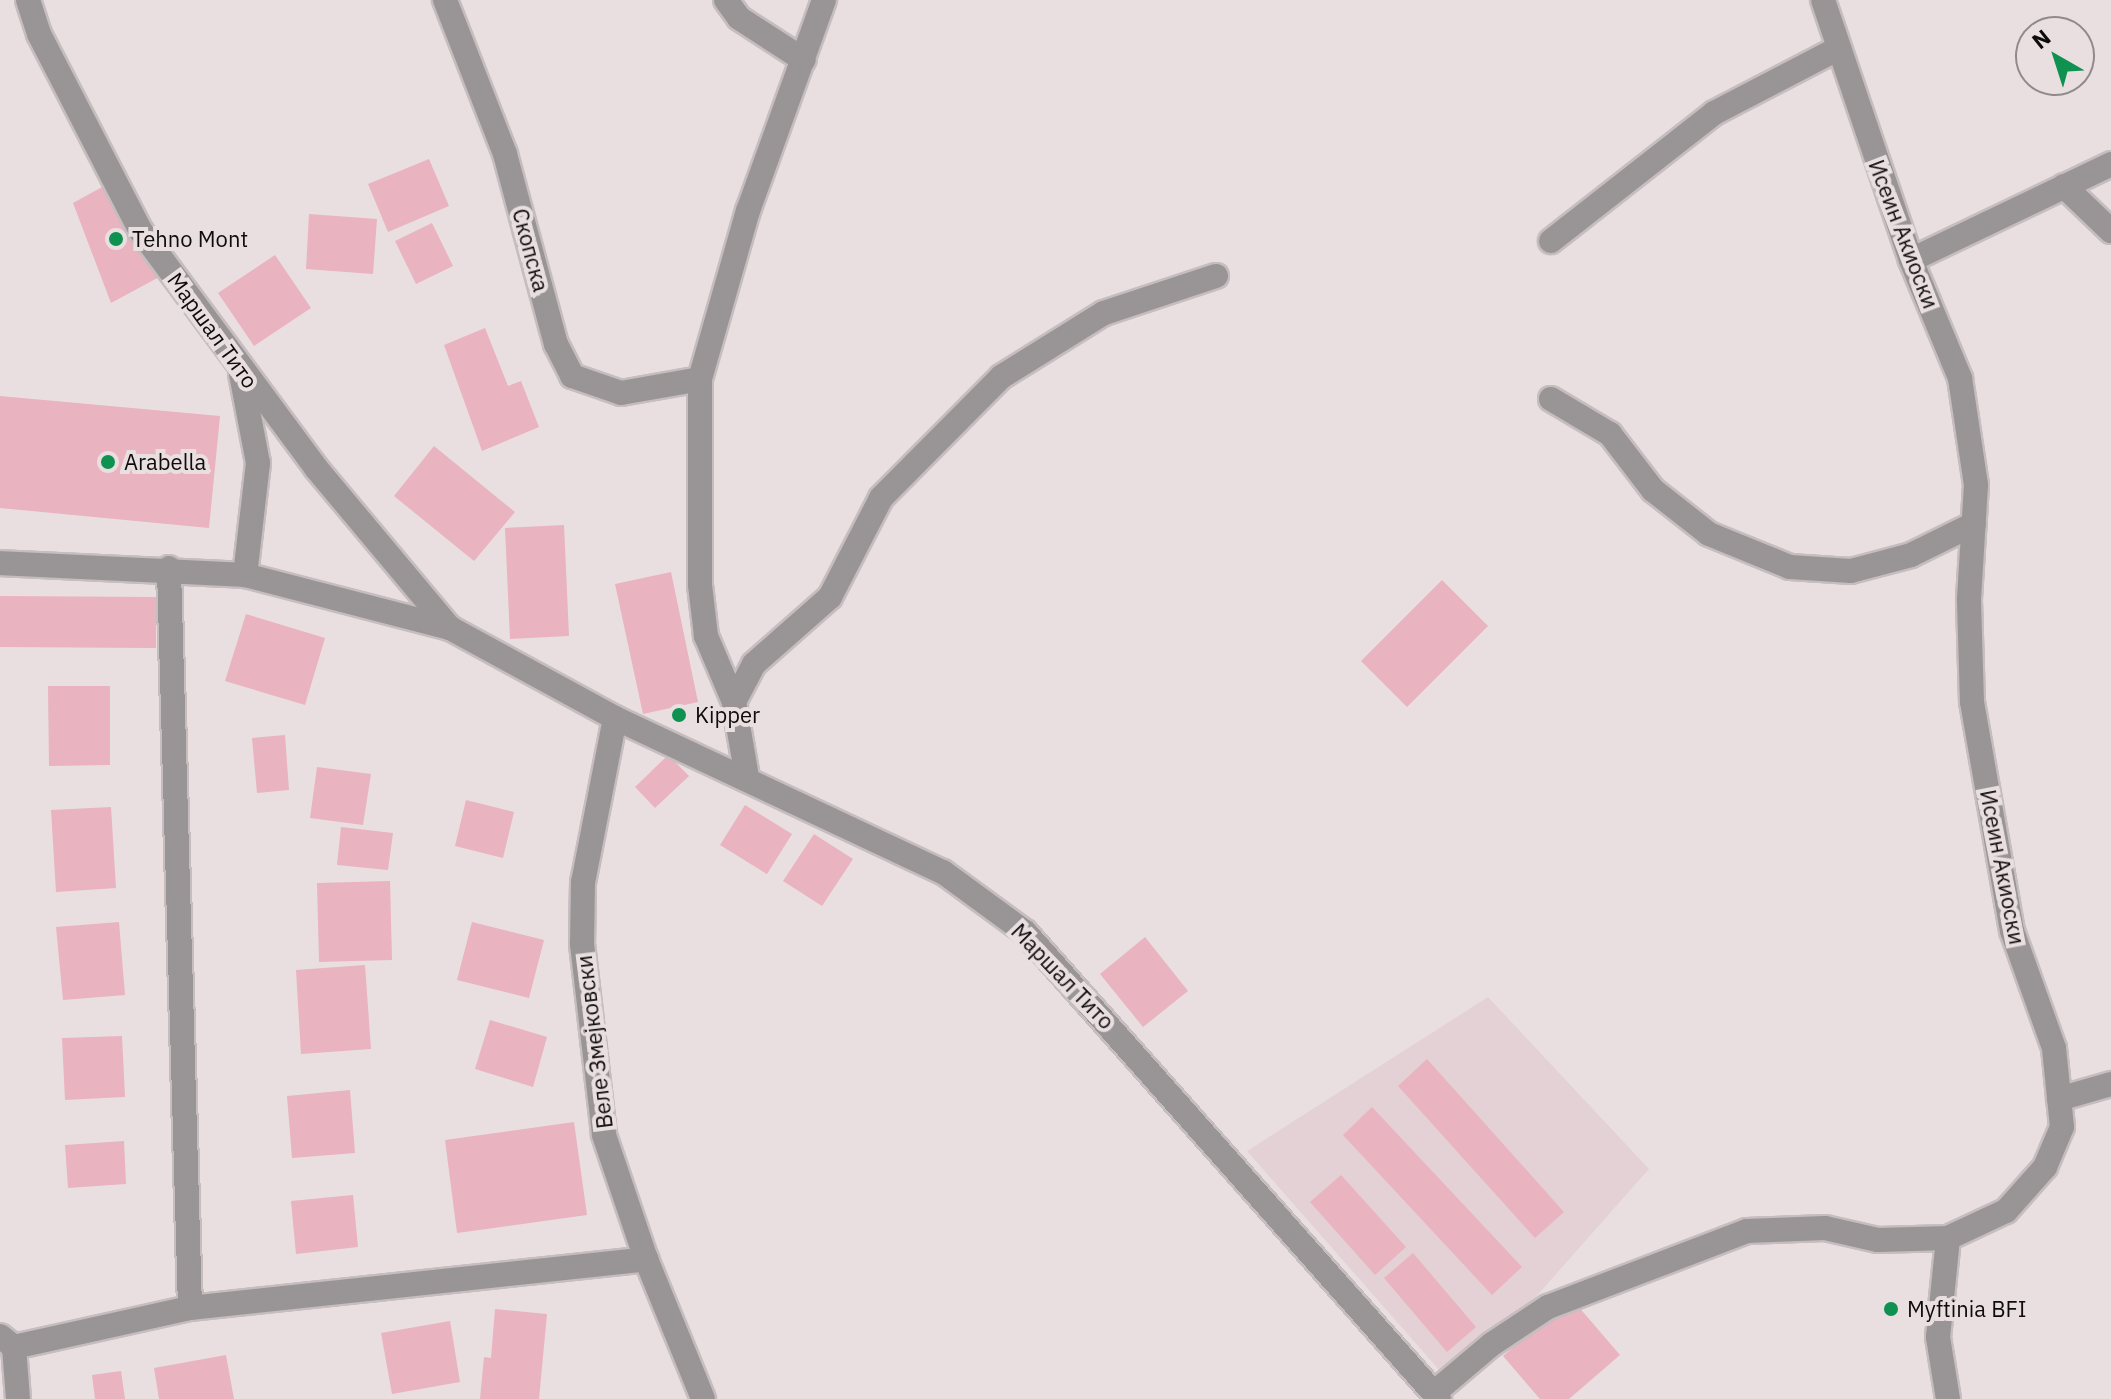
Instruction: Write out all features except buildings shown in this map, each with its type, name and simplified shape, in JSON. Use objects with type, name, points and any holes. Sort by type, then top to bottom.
[{"type":"street","name":"Маршал Тито","points":[[28,0],[39,34],[140,230],[240,368],[450,628]]},
{"type":"street","name":"Скопска","points":[[445,0],[505,154],[556,344],[572,376],[621,393],[700,379]]},
{"type":"street","points":[[726,0],[739,18],[804,60]]},
{"type":"street","points":[[747,777],[734,702],[706,636],[700,585],[700,379],[748,211],[824,0]]},
{"type":"street","name":"Исеин Акиоски","points":[[1437,1396],[1492,1344],[1548,1307],[1747,1231],[1825,1228],[1878,1240],[1948,1238],[2006,1211],[2045,1167],[2062,1127],[2054,1048],[2012,931],[1972,702],[1976,485],[1960,378],[1911,260],[1837,49],[1823,0]]},
{"type":"street","points":[[1551,241],[1714,113],[1837,49]]},
{"type":"street","points":[[1911,260],[2111,164]]},
{"type":"street","points":[[2064,186],[2111,231]]},
{"type":"street","points":[[734,702],[754,664],[830,597],[881,498],[1001,377],[1104,313],[1216,276]]},
{"type":"street","points":[[240,368],[258,463],[245,575]]},
{"type":"street","points":[[1551,399],[1610,434],[1653,490],[1709,534],[1790,567],[1851,571],[1911,555],[1974,524]]},
{"type":"street","name":"Маршал Тито","points":[[0,563],[169,568],[245,575],[450,628],[615,718],[747,777],[943,872],[1025,932],[1437,1396]]},
{"type":"street","points":[[169,568],[190,1308]]},
{"type":"street","name":"Веле Змејковски","points":[[615,718],[591,820],[582,944],[604,1135],[646,1259],[703,1399]]},
{"type":"street","points":[[2059,1099],[2111,1084]]},
{"type":"street","points":[[1948,1238],[1938,1337],[1948,1399]]},
{"type":"street","points":[[18,1399],[7,1341],[190,1308],[646,1259]]},
{"type":"shaded area","points":[[1488,997],[1649,1169],[1526,1308],[1448,1380],[1247,1151]]},
{"type":"place","name":"Tehno Mont","points":[[116,239]]},
{"type":"place","name":"Arabella","points":[[108,462]]},
{"type":"place","name":"Kipper","points":[[679,715]]},
{"type":"place","name":"Myftinia BFI","points":[[1891,1309]]}]
